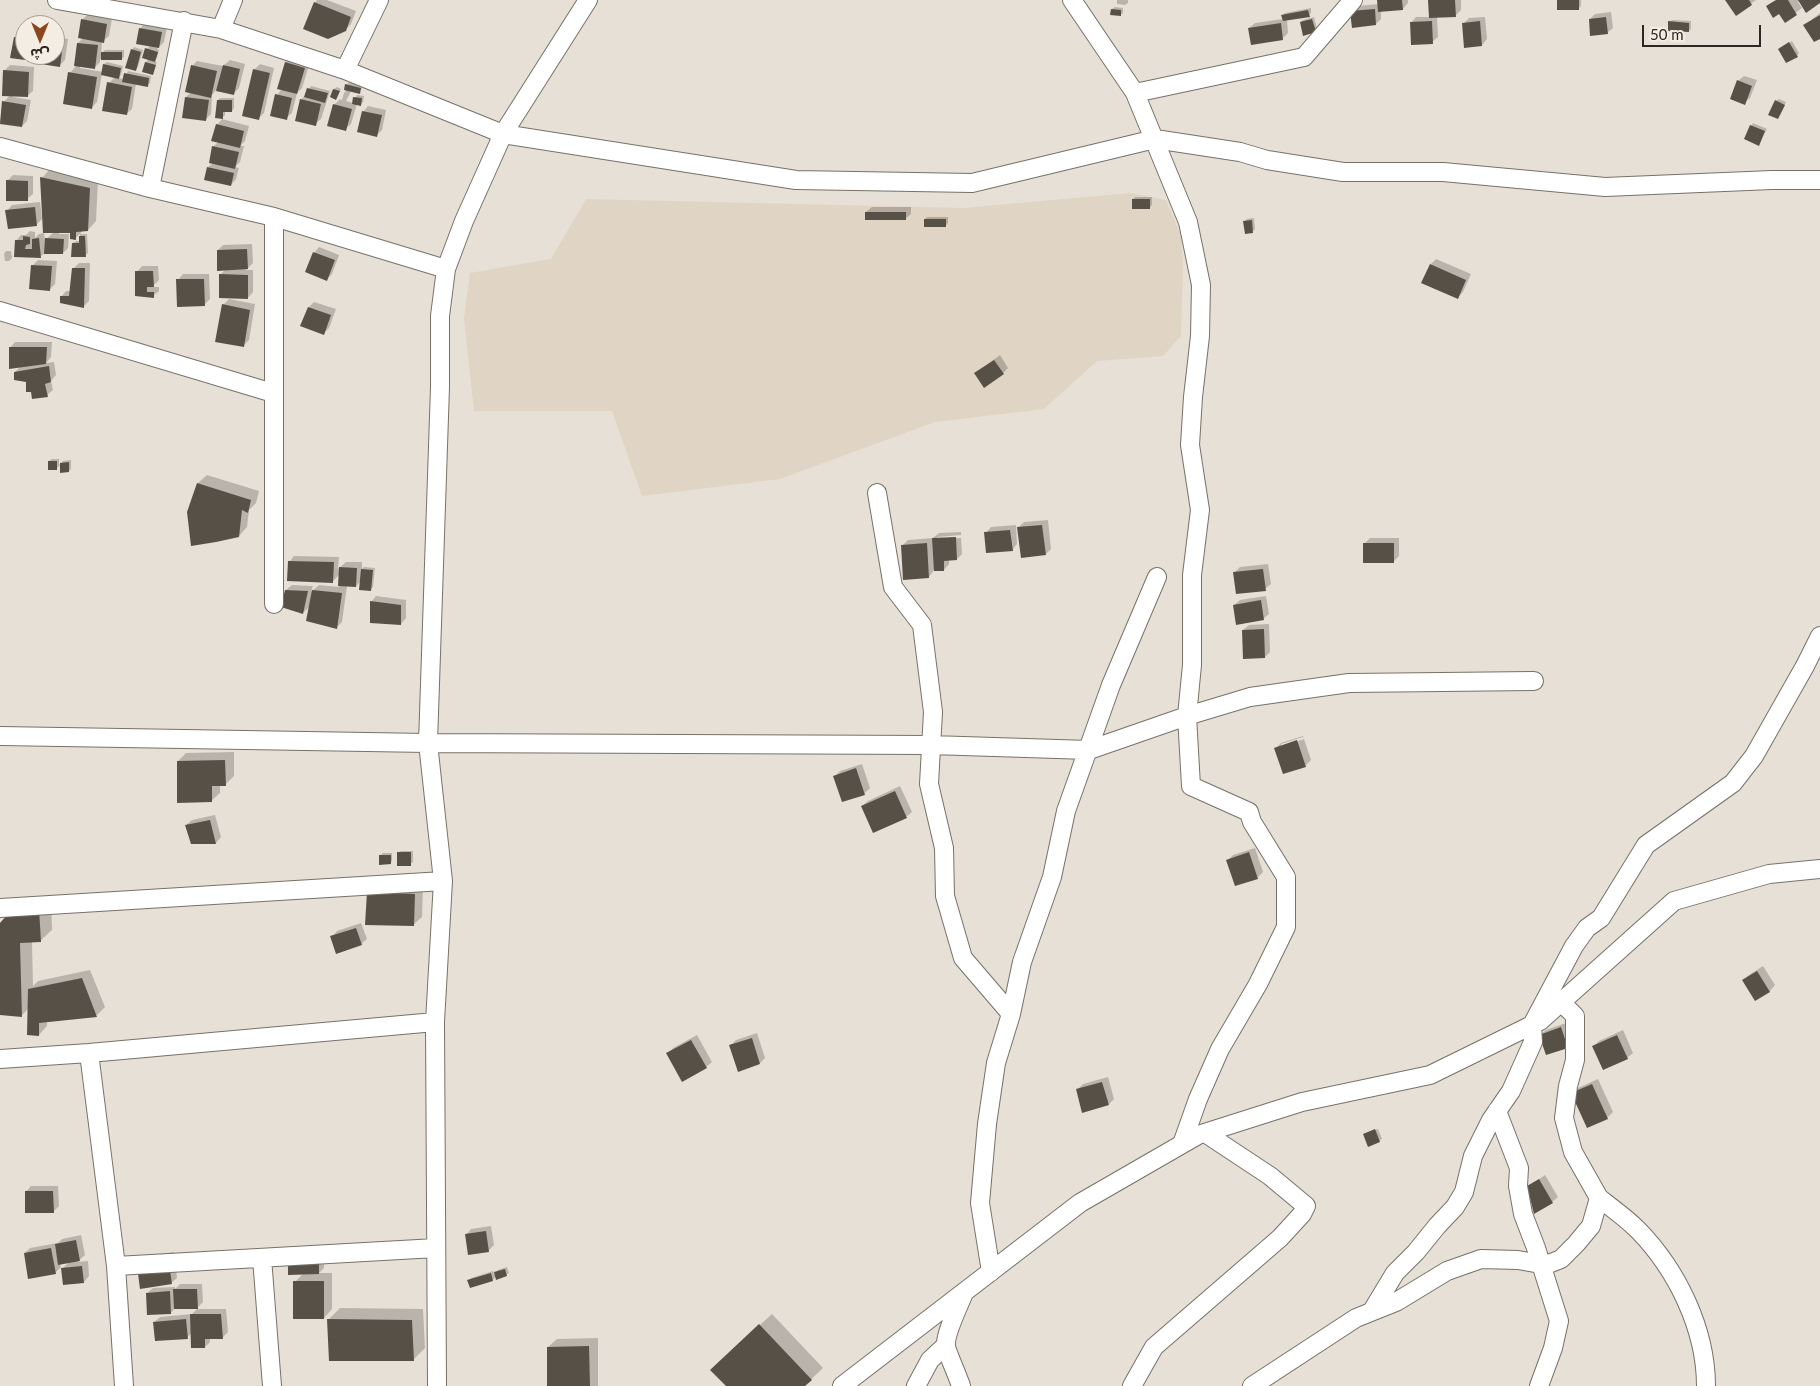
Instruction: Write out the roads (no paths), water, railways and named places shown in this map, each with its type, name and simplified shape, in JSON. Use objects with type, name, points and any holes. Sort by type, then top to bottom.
[{"type":"street","points":[[57,0],[221,29],[345,70],[503,134],[796,180],[972,184],[1155,139],[1240,152],[1267,160],[1343,172],[1442,172],[1605,187],[1772,180],[1820,180]]},
{"type":"street","points":[[221,29],[233,0]]},
{"type":"street","points":[[345,70],[379,0]]},
{"type":"street","points":[[437,1386],[436,1022],[443,882],[428,743],[440,397],[440,316],[446,269],[464,221],[503,134],[588,0]]},
{"type":"street","points":[[1072,0],[1135,93],[1188,222],[1201,286],[1200,336],[1190,444],[1200,510],[1192,575],[1192,665],[1187,716],[1191,786],[1249,812],[1252,822],[1286,876],[1286,927],[1258,984],[1220,1049],[1182,1144]]},
{"type":"street","points":[[1135,93],[1304,57],[1353,0]]},
{"type":"street","points":[[150,188],[184,22]]},
{"type":"street","points":[[0,147],[150,188],[274,217],[446,269]]},
{"type":"street","points":[[274,217],[274,604]]},
{"type":"street","points":[[0,311],[273,393]]},
{"type":"street","points":[[877,494],[894,587],[922,625],[933,712],[929,784],[944,848],[946,896],[963,958],[1011,1014]]},
{"type":"street","points":[[991,1272],[980,1202],[986,1124],[996,1062],[1011,1014],[1022,962],[1052,876],[1066,811],[1111,685],[1157,578]]},
{"type":"street","points":[[1372,1311],[1395,1273],[1455,1208],[1464,1192],[1473,1156],[1511,1090],[1533,1042],[1532,1025],[1574,946],[1587,928],[1601,918],[1646,845],[1732,783],[1754,756],[1820,636]]},
{"type":"street","points":[[0,736],[428,743],[931,746],[1089,750],[1187,716],[1250,697],[1349,683],[1534,681]]},
{"type":"street","points":[[842,1386],[1080,1203],[1182,1144],[1205,1133],[1302,1102],[1430,1075],[1540,1021],[1674,901],[1769,874],[1820,869]]},
{"type":"street","points":[[0,908],[443,882]]},
{"type":"street","points":[[1560,1002],[1574,1016],[1575,1060],[1568,1086],[1564,1118],[1573,1152],[1599,1198],[1638,1230],[1669,1268],[1694,1317],[1706,1367],[1706,1386]]},
{"type":"street","points":[[0,1059],[89,1053],[436,1022]]},
{"type":"street","points":[[89,1053],[116,1266],[124,1386]]},
{"type":"street","points":[[1497,1112],[1519,1168],[1518,1186],[1522,1214],[1560,1321],[1553,1348],[1539,1386]]},
{"type":"street","points":[[1132,1386],[1154,1348],[1280,1238],[1302,1214],[1306,1206],[1270,1176],[1205,1133]]},
{"type":"street","points":[[1252,1386],[1356,1318],[1396,1302],[1447,1271],[1481,1258],[1518,1260],[1546,1265],[1561,1259],[1591,1226],[1599,1198]]},
{"type":"street","points":[[116,1266],[436,1248]]},
{"type":"street","points":[[262,1258],[272,1386]]},
{"type":"street","points":[[961,1386],[946,1346],[949,1331],[964,1292]]},
{"type":"street","points":[[916,1386],[930,1360],[946,1346]]}]
